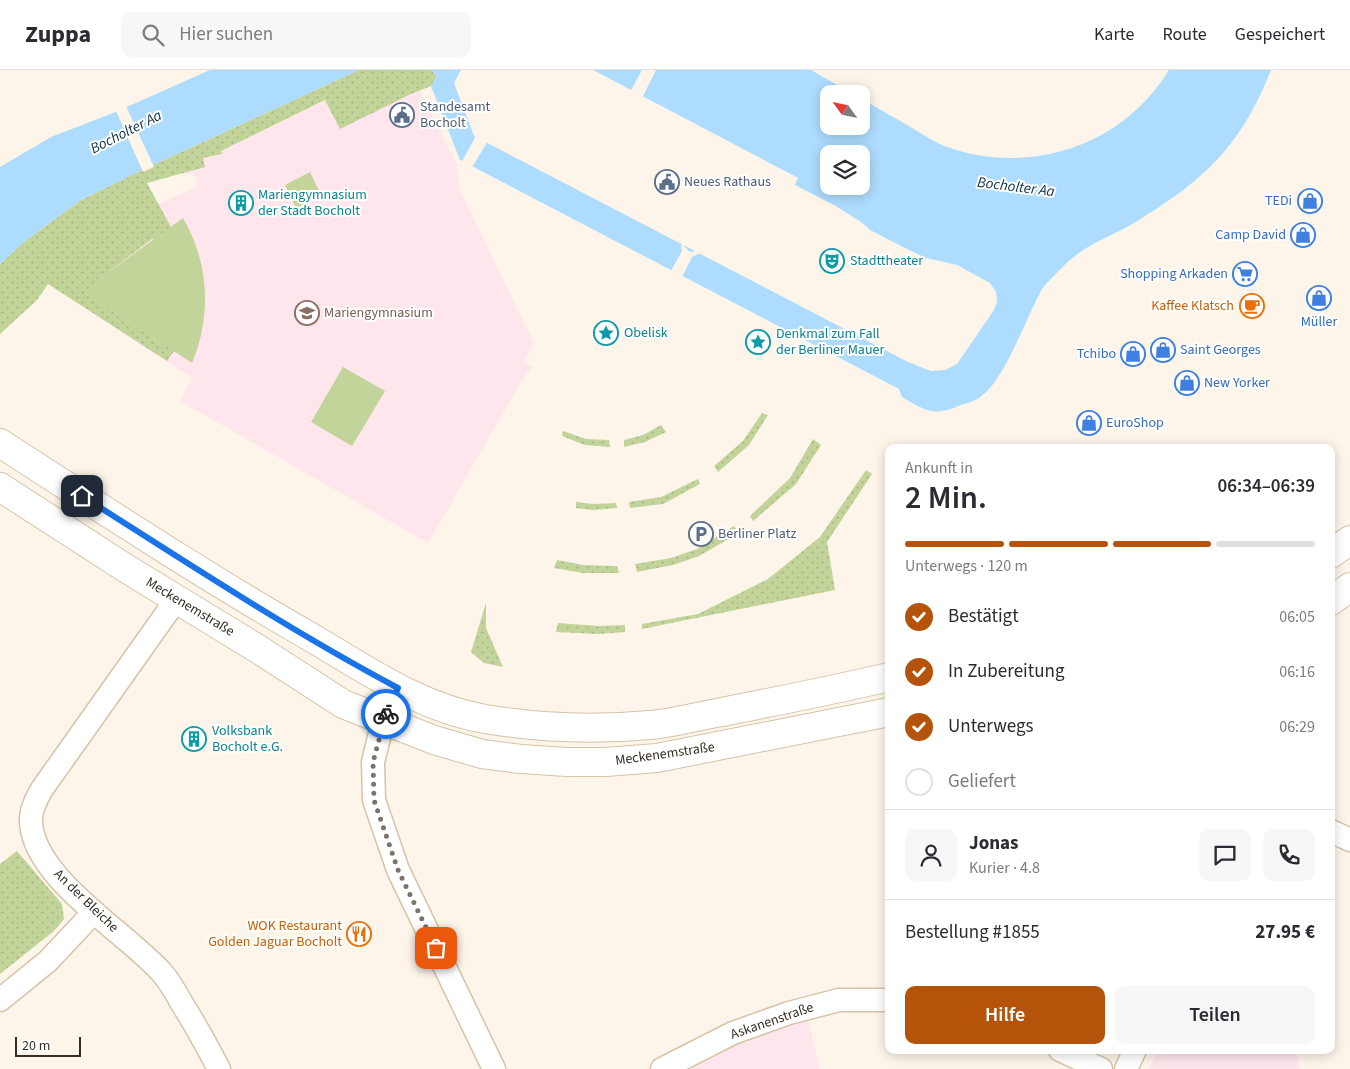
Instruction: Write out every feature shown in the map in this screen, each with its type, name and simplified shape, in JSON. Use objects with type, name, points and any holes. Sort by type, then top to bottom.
[{"type":"main road","points":[[0,443],[197,570],[363,669],[441,708],[520,724],[592,728],[651,725],[813,695],[885,679]]},
{"type":"main road","name":"Meckenemstraße","points":[[0,487],[343,704],[434,740],[482,754],[546,761],[606,762],[657,758],[885,713]]},
{"type":"main road","points":[[1335,551],[1350,540]]},
{"type":"main road","points":[[1335,599],[1350,588]]},
{"type":"street","name":"An der Bleiche","points":[[176,600],[42,789],[34,802],[31,818],[37,847],[46,862],[58,877],[94,912],[150,960],[164,975],[219,1069]]},
{"type":"street","points":[[398,688],[383,721],[373,762],[374,800],[398,870],[494,1069]]},
{"type":"street","points":[[1335,833],[1350,840]]},
{"type":"street","points":[[0,1000],[48,961],[94,912]]},
{"type":"street","name":"Askanenstraße","points":[[662,1069],[733,1034],[789,1013],[839,1000],[885,1000]]},
{"type":"street","points":[[1069,1054],[1101,1069]]},
{"type":"street","points":[[1126,1069],[1133,1054]]},
{"type":"shaded area","name":"Mariengymnasium","points":[[415,80],[457,165],[460,190],[534,343],[524,362],[533,367],[526,374],[428,543],[180,401],[192,378],[44,281],[157,205],[197,186],[194,173],[185,175],[188,163],[203,156],[222,154],[221,151],[326,100]]},
{"type":"shaded area","points":[[807,1016],[820,1069],[677,1069],[737,1039]]},
{"type":"shaded area","points":[[1155,1054],[1297,1054],[1300,1069],[1149,1069]]},
{"type":"green space","points":[[359,70],[431,70],[437,76],[431,86],[340,129],[325,100],[221,151],[222,154],[203,158],[205,167],[147,183],[171,227],[102,277],[103,279],[85,293],[174,351],[167,361],[48,284],[37,300],[0,334],[0,264],[25,241],[81,200]]},
{"type":"green space","points":[[310,172],[321,195],[296,208],[285,185]]},
{"type":"green space","points":[[183,218],[192,235],[198,253],[205,289],[203,327],[192,363],[85,293],[103,279],[102,277]]},
{"type":"green space","points":[[343,367],[385,391],[352,446],[311,422]]},
{"type":"green space","points":[[762,413],[768,415],[749,445],[718,472],[714,466],[743,441]]},
{"type":"green space","points":[[661,425],[666,432],[645,442],[624,447],[624,440],[643,435]]},
{"type":"green space","points":[[563,431],[586,439],[609,440],[610,447],[585,445],[562,436]]},
{"type":"green space","points":[[813,439],[821,445],[796,484],[753,521],[750,516],[790,478]]},
{"type":"green space","points":[[866,470],[872,474],[827,542],[835,590],[642,629],[642,624],[698,614],[768,579],[820,537]]},
{"type":"green space","points":[[698,479],[700,484],[663,504],[630,508],[629,502],[661,497]]},
{"type":"green space","points":[[576,502],[593,504],[616,503],[617,508],[593,510],[576,508]]},
{"type":"green space","points":[[734,526],[739,533],[699,556],[673,565],[637,572],[635,564],[671,558],[697,549]]},
{"type":"green space","points":[[557,560],[583,565],[617,566],[619,573],[583,573],[554,568]]},
{"type":"green space","points":[[486,603],[486,628],[503,667],[484,663],[471,652]]},
{"type":"green space","points":[[558,623],[599,626],[625,625],[625,632],[598,634],[556,632]]},
{"type":"green space","points":[[17,851],[62,904],[64,919],[54,931],[0,974],[0,864]]},
{"type":"water","name":"Bocholter Aa","points":[[210,70],[359,70],[81,200],[25,241],[0,264],[0,167],[51,137],[113,113]]},
{"type":"water","name":"Bocholter Aa","points":[[431,70],[461,70],[454,83],[474,136],[908,362],[931,371],[945,370],[957,364],[994,310],[997,302],[996,292],[990,283],[957,265],[926,258],[870,230],[834,205],[795,185],[798,178],[593,70],[811,70],[837,85],[820,85],[820,135],[870,135],[870,104],[944,146],[976,155],[1008,158],[1040,156],[1070,148],[1099,136],[1126,119],[1149,97],[1169,70],[1271,70],[1260,96],[1234,139],[1203,174],[1163,205],[1086,248],[1070,260],[1042,289],[1003,370],[987,391],[973,401],[944,411],[930,411],[918,406],[902,397],[899,389],[460,160],[431,86],[437,76]]},
{"type":"pier","points":[[642,70],[656,70],[642,98],[630,92]]},
{"type":"pier","points":[[126,106],[154,167],[143,172],[116,111]]},
{"type":"pier","points":[[477,134],[488,141],[471,169],[461,163]]},
{"type":"pier","points":[[682,244],[689,251],[696,250],[700,253],[692,257],[682,277],[671,271],[682,251]]},
{"type":"way so far","points":[[386,714],[373,762],[374,800],[398,870],[436,948]]},
{"type":"place","name":"Standesamt Bocholt","points":[[402,115]]},
{"type":"place","name":"Neues Rathaus","points":[[667,182]]},
{"type":"place","name":"TEDi","points":[[1310,201]]},
{"type":"place","name":"Mariengymnasium der Stadt Bocholt","points":[[241,203]]},
{"type":"place","name":"Camp David","points":[[1303,235]]},
{"type":"place","name":"Stadttheater","points":[[832,261]]},
{"type":"place","name":"Shopping Arkaden","points":[[1245,274]]},
{"type":"place","name":"Müller","points":[[1319,298]]},
{"type":"place","name":"Kaffee Klatsch","points":[[1252,306]]},
{"type":"place","name":"Mariengymnasium","points":[[307,313]]},
{"type":"place","name":"Obelisk","points":[[606,333]]},
{"type":"place","name":"Denkmal zum Fall der Berliner Mauer","points":[[758,342]]},
{"type":"place","name":"Saint Georges","points":[[1163,350]]},
{"type":"place","name":"Tchibo","points":[[1133,354]]},
{"type":"place","name":"New Yorker","points":[[1187,383]]},
{"type":"place","name":"EuroShop","points":[[1089,423]]},
{"type":"place","name":"Berliner Platz","points":[[701,534]]},
{"type":"place","name":"Volksbank Bocholt e.G.","points":[[194,739]]},
{"type":"place","name":"WOK Restaurant Golden Jaguar Bocholt","points":[[359,934]]},
{"type":"route","points":[[82,496],[223,586],[398,688],[386,714]]}]
